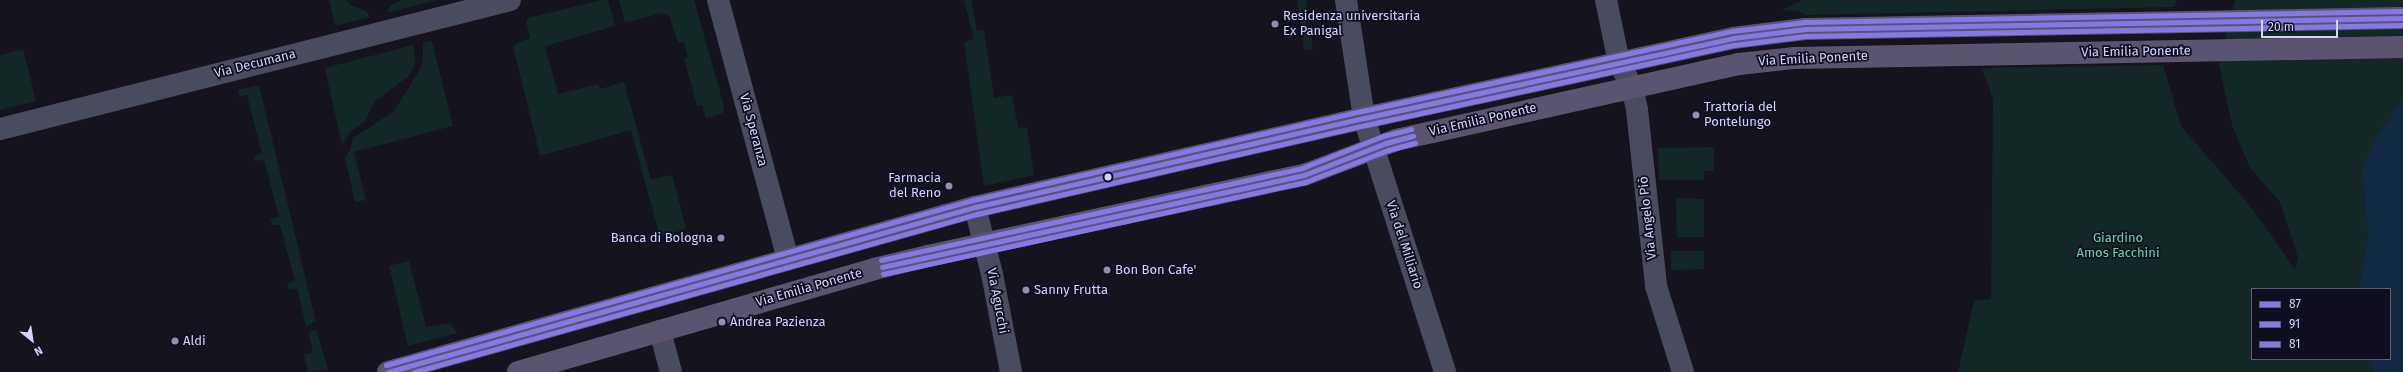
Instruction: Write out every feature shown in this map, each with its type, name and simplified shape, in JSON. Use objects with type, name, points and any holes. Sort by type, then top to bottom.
[{"type":"main road","name":"Via Emilia Ponente","points":[[388,372],[488,346],[788,259],[976,207],[1364,118],[1733,38],[1805,29],[2403,18]]},
{"type":"main road","name":"Via Emilia Ponente","points":[[518,372],[874,269],[1304,175],[1373,148],[1420,134],[1632,86],[1750,62],[1806,58],[2403,47]]},
{"type":"street","name":"Via Decumana","points":[[0,129],[510,0]]},
{"type":"street","name":"Via Speranza","points":[[718,0],[788,259]]},
{"type":"street","points":[[1346,0],[1364,118]]},
{"type":"street","points":[[1606,0],[1619,63]]},
{"type":"street","name":"Via Angelo Piò","points":[[1619,63],[1632,86],[1637,110],[1656,286],[1683,372]]},
{"type":"street","name":"Via del Milliario","points":[[1364,118],[1445,372]]},
{"type":"street","name":"Via Agucchi","points":[[976,207],[1011,372]]},
{"type":"street","points":[[660,331],[671,372]]},
{"type":"green space","points":[[329,0],[345,0],[351,5],[366,11],[370,17],[335,26]]},
{"type":"green space","points":[[402,0],[437,0],[387,13],[390,6]]},
{"type":"green space","points":[[602,0],[608,0],[615,26],[545,46],[558,94],[598,84],[600,89],[624,82],[651,180],[672,175],[686,229],[660,237],[631,130],[540,156],[513,46],[530,38],[526,21],[528,18]]},
{"type":"green space","points":[[619,0],[694,0],[724,106],[723,113],[706,119],[702,105],[697,106],[684,58],[688,57],[684,42],[678,43],[669,15],[662,13],[625,23]]},
{"type":"green space","points":[[964,0],[971,0],[977,31],[984,30],[994,98],[1012,95],[1018,128],[1027,127],[1034,175],[984,186],[964,42],[974,39]]},
{"type":"green space","points":[[1297,0],[1306,0],[1313,49],[1304,50]]},
{"type":"green space","points":[[1803,0],[2177,0],[2174,7],[1805,15],[1798,11],[1781,10]]},
{"type":"green space","name":"Giardino Amos Facchini","points":[[2235,0],[2403,0],[2403,100],[2362,170],[2368,237],[2359,288],[2251,288],[2251,360],[2369,360],[2373,372],[1958,372],[1974,301],[1991,299],[1993,99],[1982,68],[2163,65],[2181,126],[2250,206],[2295,269],[2298,258],[2280,202],[2250,168],[2232,125],[2219,64]]},
{"type":"green space","points":[[432,41],[453,126],[354,152],[366,200],[355,202],[345,157],[350,150],[353,138],[394,111],[420,69],[423,59],[423,43]]},
{"type":"green space","points":[[413,45],[416,62],[409,76],[375,101],[365,121],[350,132],[342,145],[325,68]]},
{"type":"green space","points":[[23,49],[36,101],[0,110],[0,55]]},
{"type":"green space","points":[[259,85],[316,322],[306,326],[297,288],[289,290],[287,283],[295,281],[280,225],[272,225],[270,219],[279,217],[264,160],[255,161],[254,156],[262,153],[247,95],[239,97],[238,90]]},
{"type":"green space","points":[[1714,147],[1714,171],[1704,171],[1704,180],[1659,180],[1658,148]]},
{"type":"green space","points":[[1676,198],[1704,199],[1704,237],[1677,237]]},
{"type":"green space","points":[[1671,251],[1704,251],[1704,269],[1671,270]]},
{"type":"green space","points":[[409,261],[426,327],[451,323],[457,333],[408,346],[389,266]]},
{"type":"green space","points":[[316,330],[328,369],[308,372],[304,355],[313,352],[308,332]]},
{"type":"water","points":[[2403,100],[2403,372],[2373,372],[2369,360],[2391,360],[2391,288],[2359,288],[2368,237],[2362,170],[2376,138]]},
{"type":"transit line","name":"81","points":[[386,365],[973,200],[1362,111],[1732,31],[1805,22],[2403,11]]},
{"type":"transit line","name":"87","points":[[388,372],[975,207],[1364,118],[1733,38],[1805,29],[2403,18]]},
{"type":"transit line","name":"91","points":[[414,372],[977,214],[1366,125],[1734,45],[1805,36],[2403,25]]},
{"type":"transit line","name":"81","points":[[881,260],[1302,168],[1383,136],[1411,129]]},
{"type":"transit line","name":"87","points":[[882,267],[1304,175],[1386,143],[1413,136]]},
{"type":"transit line","name":"91","points":[[883,274],[1305,182],[1388,150],[1415,143]]},
{"type":"place","name":"Residenza universitaria Ex Panigal","points":[[1275,24]]},
{"type":"place","name":"Trattoria del Pontelungo","points":[[1696,115]]},
{"type":"place","name":"Farmacia del Reno","points":[[949,186]]},
{"type":"place","name":"Banca di Bologna","points":[[721,238]]},
{"type":"place","name":"Bon Bon Cafe'","points":[[1107,270]]},
{"type":"place","name":"Sanny Frutta","points":[[1026,290]]},
{"type":"place","name":"Andrea Pazienza","points":[[722,322]]},
{"type":"place","name":"Aldi","points":[[175,341]]}]
